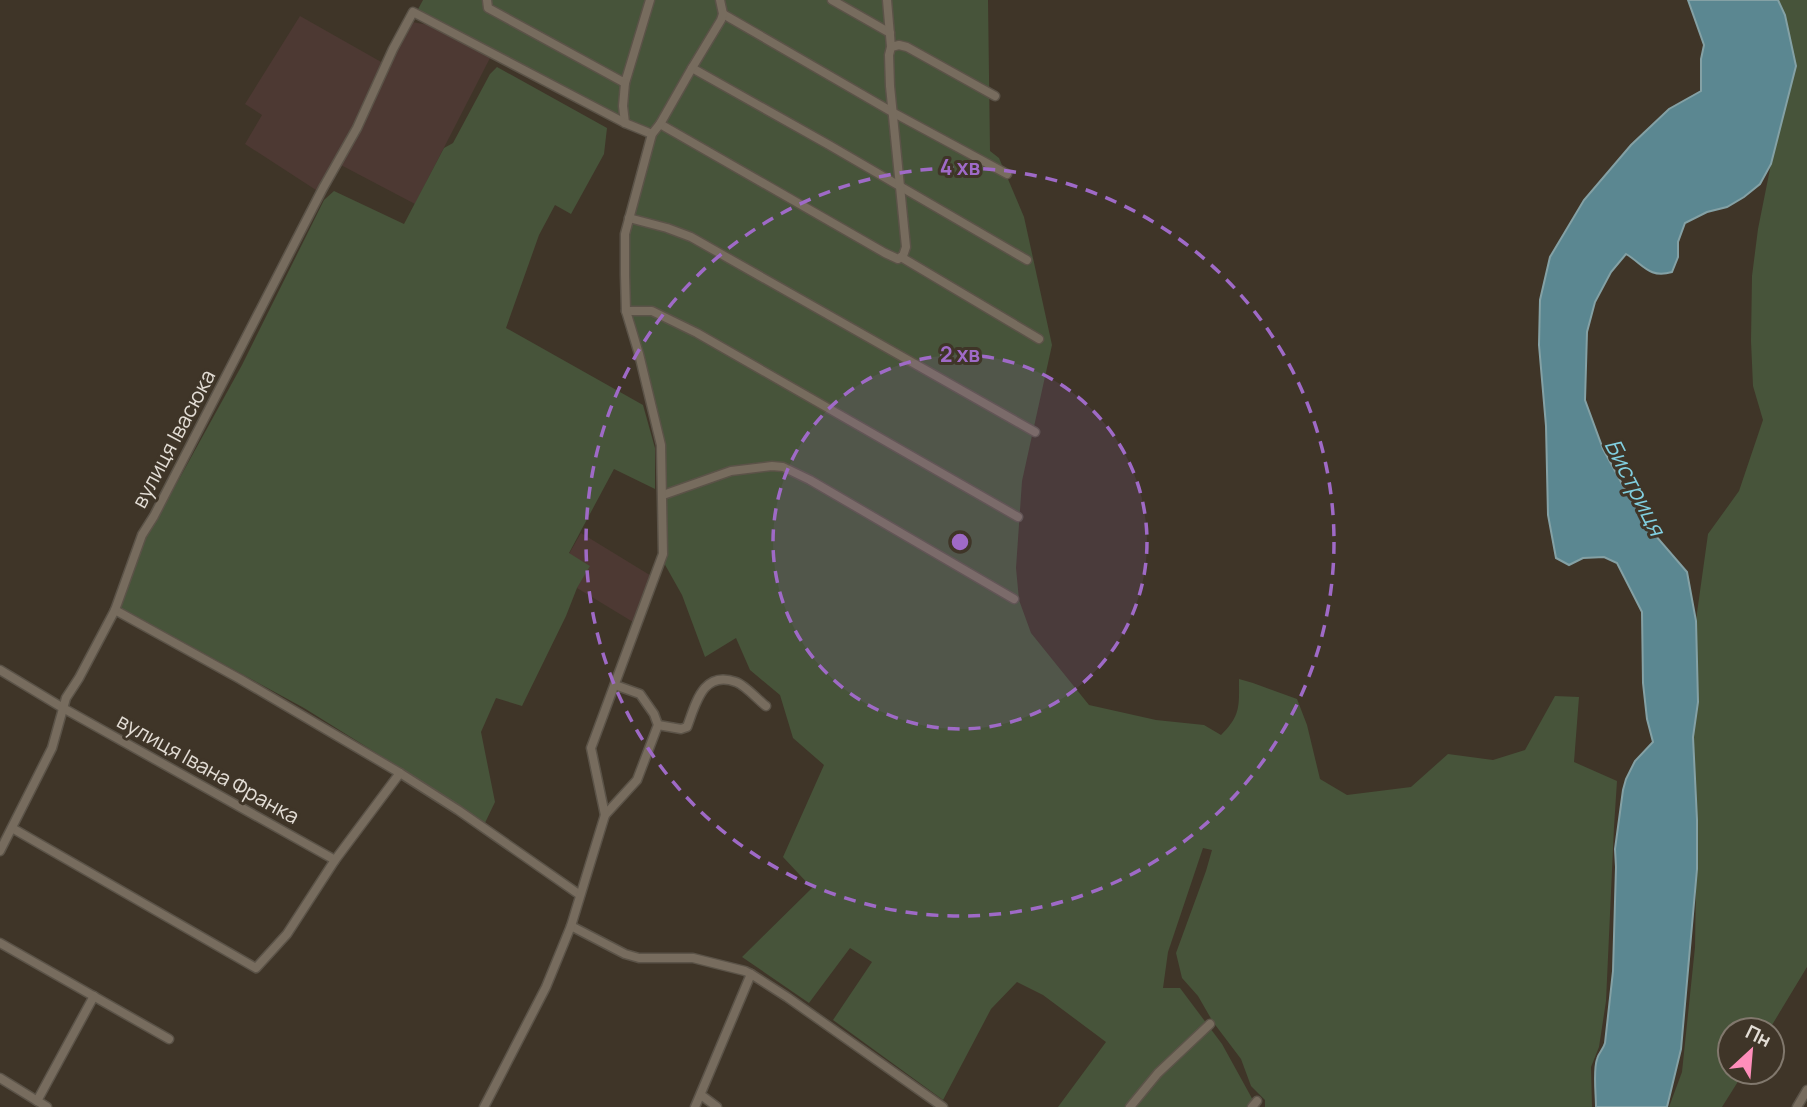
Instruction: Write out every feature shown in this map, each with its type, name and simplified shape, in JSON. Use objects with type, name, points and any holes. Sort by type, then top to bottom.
[{"type":"street","points":[[487,0],[488,8],[625,83]]},
{"type":"street","points":[[650,0],[625,83],[623,106],[625,123],[652,134]]},
{"type":"street","points":[[606,815],[591,748],[663,554],[661,444],[626,311],[625,234],[652,134],[723,14],[720,0]]},
{"type":"street","points":[[832,0],[890,33]]},
{"type":"street","points":[[887,0],[891,47],[890,86],[905,247],[901,257]]},
{"type":"street","name":"вулиця Івасюка","points":[[0,851],[52,748],[66,698],[115,610],[142,536],[323,188],[357,128],[413,12],[625,123]]},
{"type":"street","points":[[723,14],[1006,174]]},
{"type":"street","points":[[891,47],[907,47],[995,96]]},
{"type":"street","points":[[692,68],[1027,260]]},
{"type":"street","points":[[660,124],[894,258],[901,257],[1040,339]]},
{"type":"street","points":[[629,218],[691,237],[1035,432]]},
{"type":"street","points":[[626,311],[652,311],[697,333],[1018,517]]},
{"type":"street","points":[[663,495],[731,471],[783,467],[810,480],[1014,599]]},
{"type":"street","points":[[115,610],[240,679],[400,773],[580,895]]},
{"type":"street","name":"вулиця Івана Франка","points":[[0,670],[335,860]]},
{"type":"street","points":[[658,725],[681,729],[687,726],[699,695],[706,685],[716,680],[737,682],[766,706]]},
{"type":"street","points":[[484,1107],[546,987],[571,926],[606,815],[637,780],[658,725],[640,694],[615,685]]},
{"type":"street","points":[[12,828],[256,968],[286,934],[335,860],[400,773]]},
{"type":"street","points":[[571,926],[625,954],[639,958],[693,958],[745,971],[787,997],[943,1107]]},
{"type":"street","points":[[0,943],[169,1039]]},
{"type":"street","points":[[695,1107],[751,974]]},
{"type":"street","points":[[37,1101],[94,996]]},
{"type":"street","points":[[1130,1107],[1158,1073],[1210,1024]]},
{"type":"street","points":[[0,1078],[47,1107]]},
{"type":"street","points":[[1797,1107],[1807,1090]]},
{"type":"street","points":[[701,1095],[717,1107]]},
{"type":"shaded area","points":[[300,16],[383,63],[372,91],[319,192],[245,144],[262,115],[245,104]]},
{"type":"shaded area","points":[[412,22],[429,25],[490,58],[415,204],[339,164],[403,32]]},
{"type":"shaded area","points":[[581,533],[653,577],[633,622],[577,588],[589,566],[569,554]]},
{"type":"green space","points":[[423,0],[988,0],[990,151],[999,158],[1024,217],[1052,345],[1022,481],[1016,568],[1019,600],[1031,633],[1089,705],[1156,720],[1204,725],[1221,735],[1238,710],[1239,679],[1297,699],[1307,725],[1320,779],[1347,795],[1411,787],[1448,754],[1493,760],[1525,750],[1555,696],[1579,697],[1574,762],[1617,781],[1606,1001],[1599,1047],[1591,1067],[1592,1107],[1265,1107],[1265,1100],[1251,1086],[1241,1059],[1213,1022],[1198,996],[1182,978],[1176,953],[1212,850],[1203,848],[1168,952],[1163,988],[1180,988],[1222,1044],[1254,1102],[1260,1107],[1058,1107],[1106,1042],[1043,995],[1017,982],[991,1009],[943,1100],[833,1020],[872,962],[850,948],[809,1003],[742,957],[812,888],[783,857],[824,765],[793,738],[780,695],[750,670],[736,638],[705,657],[682,595],[664,563],[663,455],[628,298],[628,229],[656,132],[606,116],[416,13]]},
{"type":"green space","points":[[1778,0],[1807,0],[1807,967],[1777,1016],[1716,1016],[1716,1086],[1735,1086],[1722,1107],[1669,1107],[1682,1072],[1695,947],[1697,820],[1693,737],[1698,702],[1696,620],[1708,534],[1739,491],[1763,420],[1753,386],[1752,276],[1771,164],[1796,66],[1785,15]]},
{"type":"green space","points":[[497,67],[607,128],[604,154],[571,214],[555,205],[539,235],[506,328],[643,405],[655,448],[655,489],[614,469],[569,553],[590,566],[522,706],[496,698],[481,732],[495,802],[484,825],[426,784],[304,708],[121,608],[144,538],[242,365],[324,200],[334,191],[404,224],[444,148],[453,143],[490,74]]},
{"type":"water","points":[[1688,0],[1778,0],[1785,15],[1796,66],[1771,164],[1760,184],[1727,207],[1707,212],[1685,223],[1672,272],[1652,272],[1626,254],[1611,272],[1595,302],[1587,332],[1585,400],[1603,449],[1627,493],[1655,535],[1687,572],[1696,621],[1698,702],[1693,737],[1697,869],[1681,1049],[1667,1107],[1596,1107],[1596,1064],[1605,1043],[1613,971],[1615,849],[1623,790],[1635,761],[1653,742],[1643,683],[1642,612],[1617,563],[1604,557],[1583,558],[1569,565],[1556,558],[1548,515],[1546,426],[1539,345],[1540,300],[1550,257],[1584,200],[1631,145],[1669,109],[1701,91],[1704,45]]},
{"type":"water label","name":"Бистриця","points":[[1635,487]]}]
